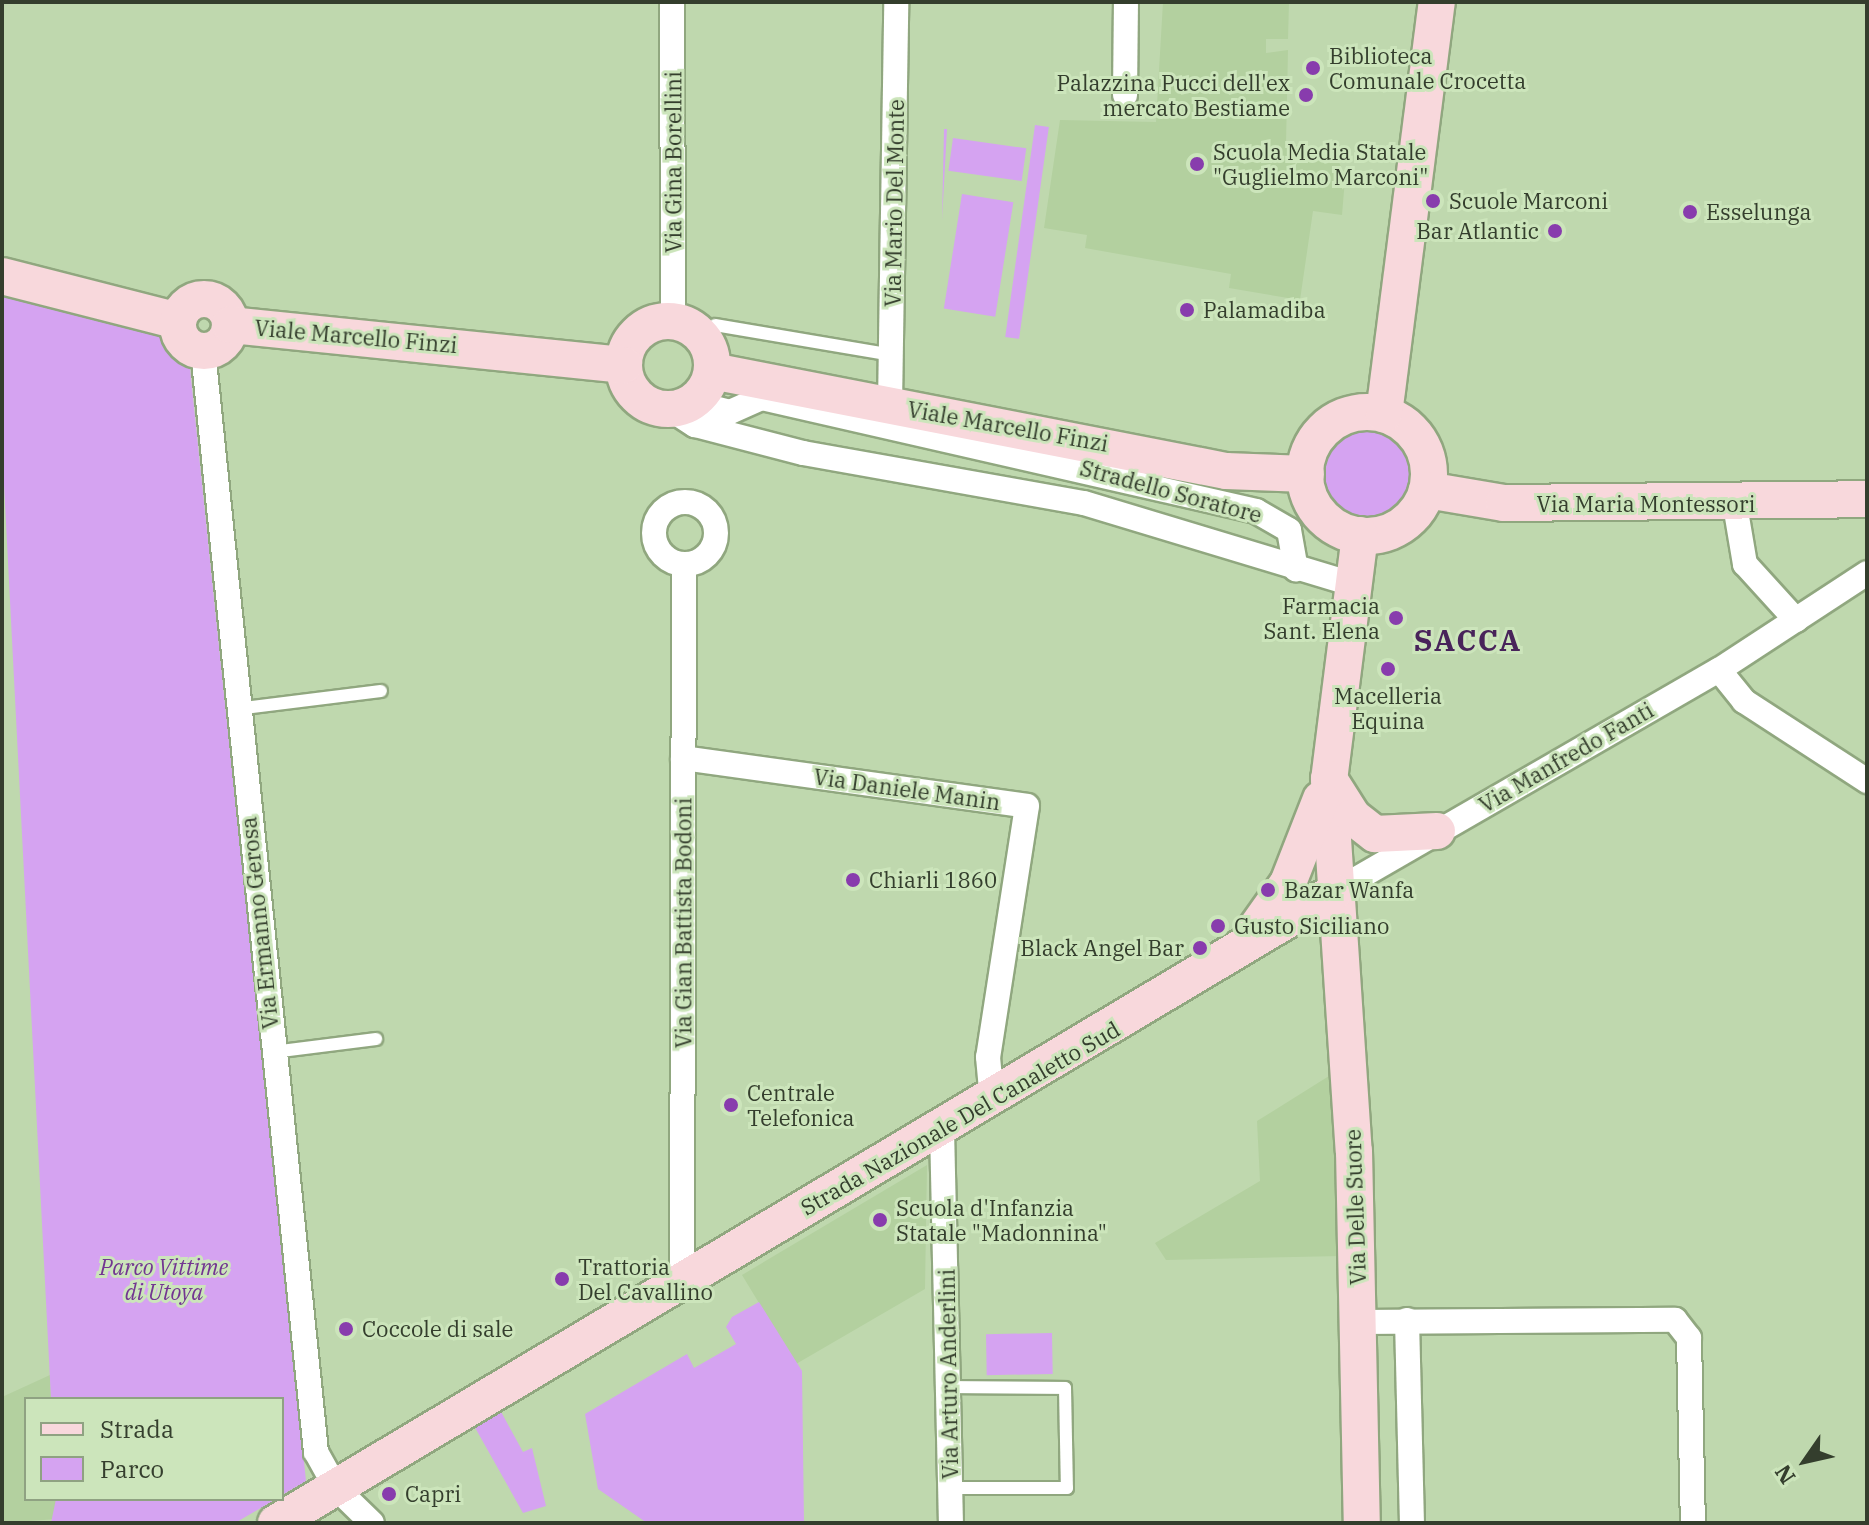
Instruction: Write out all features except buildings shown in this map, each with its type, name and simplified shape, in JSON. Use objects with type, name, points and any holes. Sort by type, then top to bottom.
[{"type":"street","name":"Via Gina Borellini","points":[[672,2],[673,322]]},
{"type":"street","name":"Via Mario Del Monte","points":[[890,404],[896,2]]},
{"type":"street","points":[[1125,95],[1126,2]]},
{"type":"street","points":[[1384,414],[1437,2]]},
{"type":"street","points":[[2,276],[178,321]]},
{"type":"street","points":[[202,299],[219,304],[230,325],[225,341],[203,351],[181,338],[178,321],[186,306],[202,299]]},
{"type":"street","points":[[673,322],[700,335],[712,371],[681,406],[639,398],[624,365],[642,329],[673,322]]},
{"type":"street","name":"Viale Marcello Finzi","points":[[230,325],[624,365]]},
{"type":"street","name":"Via Ermanno Gerosa","points":[[203,351],[236,709],[316,1452],[336,1488],[372,1523]]},
{"type":"street","name":"Viale Marcello Finzi","points":[[712,371],[1226,471],[1306,474]]},
{"type":"street","name":"Stradello Soratore","points":[[730,412],[762,398],[1256,511],[1289,530],[1296,569]]},
{"type":"street","name":"Stradello Soratore","points":[[681,406],[730,412],[803,453]]},
{"type":"street","name":"Stradello Soratore","points":[[681,406],[695,425],[803,453],[1084,503],[1353,584]]},
{"type":"street","points":[[1353,414],[1384,414],[1418,439],[1427,490],[1407,522],[1360,535],[1326,519],[1306,474],[1326,428],[1353,414]]},
{"type":"street","name":"Via Maria Montessori","points":[[1427,490],[1504,503],[1735,505],[1867,499]]},
{"type":"street","points":[[1735,505],[1745,564],[1796,620]]},
{"type":"street","points":[[1334,892],[1329,779],[1360,535]]},
{"type":"street","name":"Via Gian Battista Bodoni","points":[[682,1281],[684,565]]},
{"type":"street","name":"Via Manfredo Fanti","points":[[1334,892],[1719,670],[1867,573]]},
{"type":"street","points":[[1719,670],[1744,701],[1867,781]]},
{"type":"street","name":"Via Daniele Manin","points":[[683,758],[1027,806],[988,1057],[992,1100]]},
{"type":"street","points":[[1329,779],[1353,817],[1375,834],[1437,831]]},
{"type":"street","points":[[1237,950],[1288,883],[1329,779]]},
{"type":"street","name":"Strada Nazionale Del Canaletto Sud","points":[[276,1523],[992,1100],[1334,892]]},
{"type":"street","name":"Via Delle Suore","points":[[1334,892],[1360,1322],[1362,1523]]},
{"type":"street","name":"Via Arturo Anderlini","points":[[942,1129],[951,1523]]},
{"type":"street","points":[[1360,1322],[1667,1318],[1685,1326],[1693,1523]]},
{"type":"street","points":[[1407,1320],[1412,1523]]},
{"type":"lane","points":[[715,325],[892,355]]},
{"type":"lane","points":[[236,709],[381,691]]},
{"type":"lane","points":[[273,1052],[376,1039]]},
{"type":"lane","points":[[949,1387],[1065,1388],[1067,1488],[951,1488]]},
{"type":"shaded area","name":"Scuola Media Statale \"Guglielmo Marconi\"","points":[[1163,2],[1289,2],[1288,39],[1266,39],[1266,53],[1288,50],[1286,144],[1335,150],[1345,179],[1342,215],[1313,211],[1300,300],[1229,288],[1231,274],[1085,248],[1087,235],[1044,228],[1060,120],[1156,122]]},
{"type":"shaded area","points":[[1329,1076],[1341,1256],[1166,1260],[1155,1243],[1260,1181],[1257,1121]]},
{"type":"shaded area","name":"Scuola d'Infanzia Statale \"Madonnina\"","points":[[927,1165],[925,1289],[796,1364],[742,1275]]},
{"type":"shaded area","points":[[50,1375],[51,1397],[24,1397],[24,1501],[56,1501],[57,1519],[2,1523],[2,1397]]},
{"type":"green space","points":[[1035,125],[1049,127],[1019,339],[1005,337]]},
{"type":"green space","points":[[944,129],[947,129],[942,220]]},
{"type":"green space","points":[[953,138],[1026,148],[1022,181],[948,171]]},
{"type":"green space","points":[[962,194],[1013,202],[995,317],[944,309]]},
{"type":"green space","name":"Parco Vittime di Utoya","points":[[2,294],[167,321],[189,359],[306,1481],[284,1494],[284,1397],[51,1397],[2,445]]},
{"type":"green space","points":[[1370,425],[1388,429],[1404,439],[1414,455],[1418,473],[1414,491],[1404,507],[1388,517],[1370,521],[1352,517],[1336,507],[1326,491],[1322,473],[1326,455],[1336,439],[1352,429]]},
{"type":"green space","points":[[759,1302],[802,1371],[804,1523],[647,1523],[598,1489],[585,1414],[687,1354],[694,1368],[736,1344],[726,1327],[732,1317]]},
{"type":"green space","points":[[1052,1333],[1053,1374],[987,1375],[986,1334]]},
{"type":"green space","points":[[499,1408],[523,1452],[532,1448],[546,1506],[523,1513],[473,1424]]},
{"type":"green space","points":[[56,1501],[273,1501],[235,1523],[51,1523]]},
{"type":"place","name":"Biblioteca Comunale Crocetta","points":[[1313,68]]},
{"type":"place","name":"Palazzina Pucci dell'ex mercato Bestiame","points":[[1306,95]]},
{"type":"place","name":"Scuola Media Statale \"Guglielmo Marconi\"","points":[[1197,164]]},
{"type":"place","name":"Scuole Marconi","points":[[1433,201]]},
{"type":"place","name":"Esselunga","points":[[1690,212]]},
{"type":"place","name":"Bar Atlantic","points":[[1555,231]]},
{"type":"place","name":"Palamadiba","points":[[1187,310]]},
{"type":"place","name":"Farmacia Sant. Elena","points":[[1396,618]]},
{"type":"place","name":"Macelleria Equina","points":[[1388,669]]},
{"type":"place","name":"Chiarli 1860","points":[[853,880]]},
{"type":"place","name":"Bazar Wanfa","points":[[1268,890]]},
{"type":"place","name":"Gusto Siciliano","points":[[1218,926]]},
{"type":"place","name":"Black Angel Bar","points":[[1200,948]]},
{"type":"place","name":"Centrale Telefonica","points":[[731,1105]]},
{"type":"place","name":"Scuola d'Infanzia Statale \"Madonnina\"","points":[[880,1220]]},
{"type":"place","name":"Trattoria Del Cavallino","points":[[562,1279]]},
{"type":"place","name":"Coccole di sale","points":[[346,1329]]},
{"type":"place","name":"Capri","points":[[389,1494]]},
{"type":"district","name":"SACCA","points":[[1468,640]]}]
